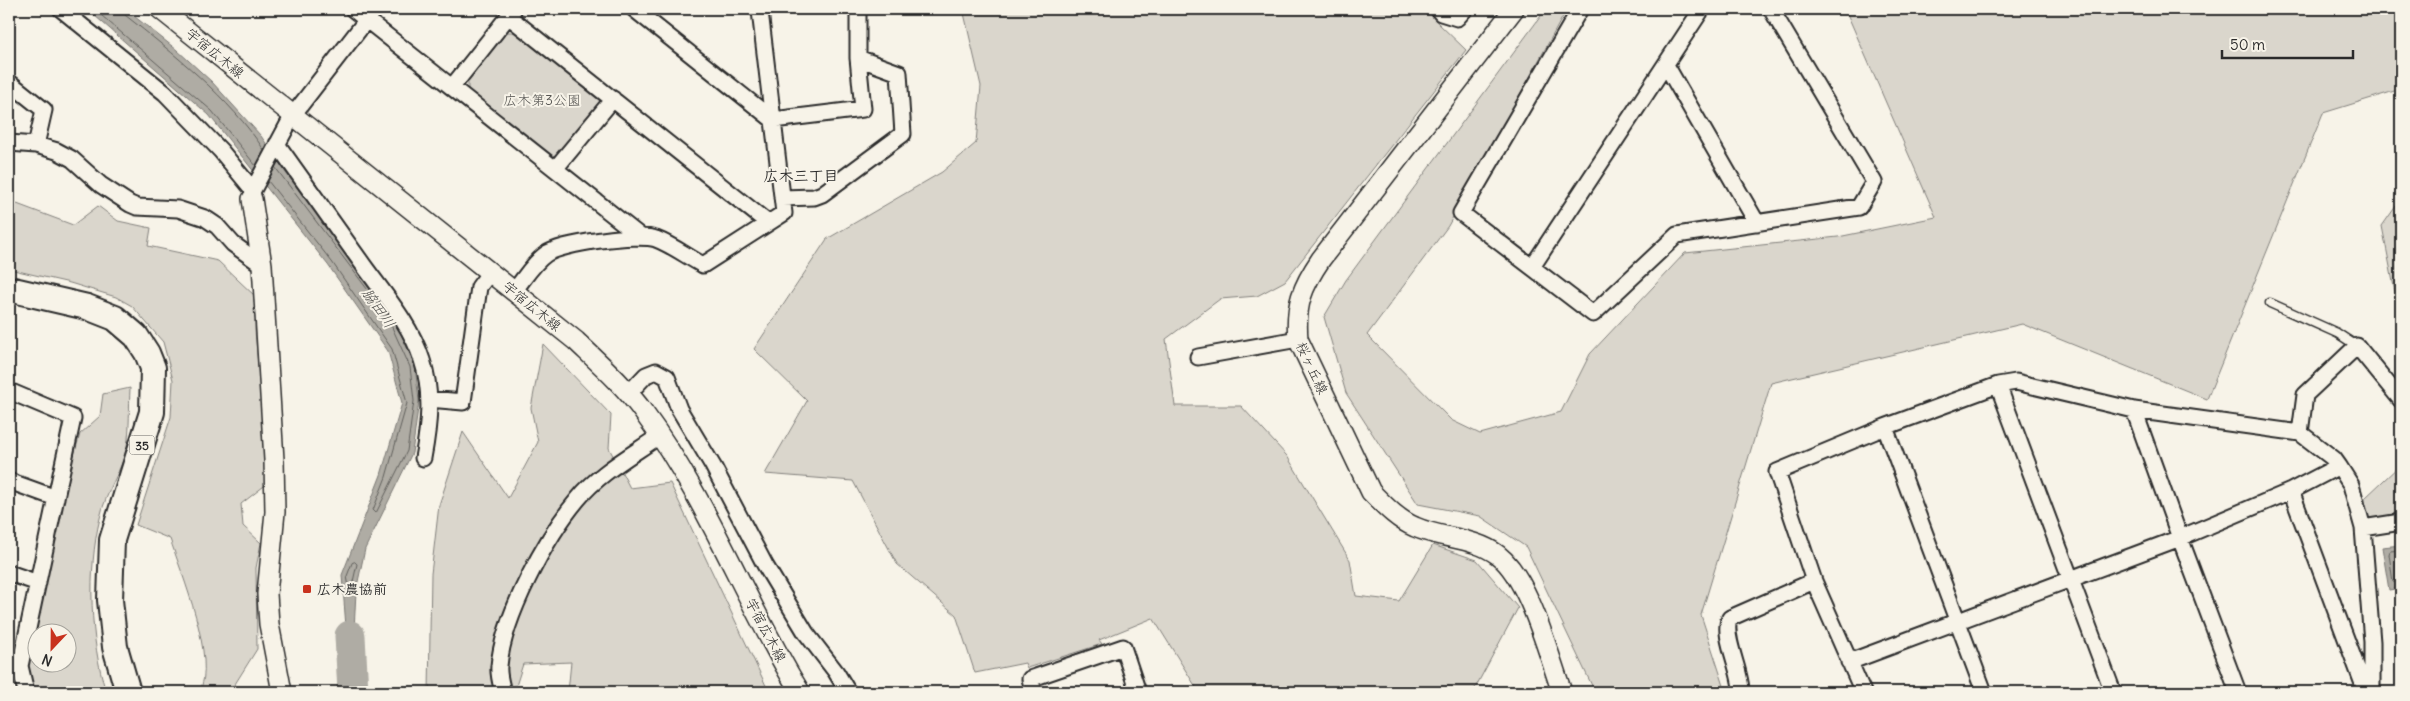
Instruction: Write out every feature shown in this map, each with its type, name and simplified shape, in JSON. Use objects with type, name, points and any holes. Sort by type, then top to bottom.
[{"type":"main road","name":"35","points":[[9,289],[87,307],[115,318],[136,336],[147,353],[153,368],[152,412],[112,540],[110,600],[115,648],[128,692]]},
{"type":"street","points":[[61,9],[165,92],[221,151],[254,190]]},
{"type":"street","name":"宇宿広木線","points":[[160,9],[514,291],[576,341],[608,370],[644,413],[687,482],[800,692]]},
{"type":"street","points":[[353,9],[371,14],[452,86],[641,237]]},
{"type":"street","points":[[634,9],[773,120],[863,110],[858,58],[858,9]]},
{"type":"street","points":[[1438,9],[1441,13],[1457,18],[1465,9]]},
{"type":"street","name":"桜ヶ丘線","points":[[1514,9],[1310,275],[1301,294],[1296,316],[1298,339],[1371,492],[1388,508],[1415,527],[1481,546],[1498,555],[1514,571],[1526,592],[1562,692]]},
{"type":"street","points":[[1580,9],[1461,212],[1593,314],[1677,235],[1859,207],[1874,182],[1771,9]]},
{"type":"street","points":[[1532,267],[1702,9]]},
{"type":"street","points":[[514,291],[539,260],[549,252],[592,241],[641,237],[655,239],[703,265],[784,213],[759,10]]},
{"type":"street","points":[[452,86],[511,12],[613,99],[768,223]]},
{"type":"street","points":[[282,692],[273,651],[267,594],[272,565],[275,494],[262,265],[254,190],[293,114],[371,14]]},
{"type":"street","points":[[782,198],[814,198],[822,194],[904,134],[899,73],[858,58]]},
{"type":"street","points":[[1666,65],[1757,223]]},
{"type":"street","points":[[9,82],[44,110],[36,145]]},
{"type":"street","points":[[556,169],[613,99]]},
{"type":"street","points":[[9,143],[36,145],[57,151],[72,159],[101,185],[137,207],[178,209],[205,218],[217,226],[233,244],[262,265]]},
{"type":"street","points":[[276,147],[396,310],[422,360],[429,398],[429,428],[423,458]]},
{"type":"street","points":[[429,398],[463,402],[479,287],[490,272]]},
{"type":"street","points":[[1198,357],[1298,339]]},
{"type":"street","points":[[2300,433],[2305,395],[2357,346],[2401,400]]},
{"type":"street","points":[[628,394],[646,376],[656,371],[667,377],[679,409],[713,466],[765,565],[806,633],[836,672],[848,692]]},
{"type":"street","points":[[1863,692],[1814,581],[1777,472],[1885,426],[1998,385],[2016,382],[2134,410],[2300,433],[2334,459],[2351,485],[2363,528],[2372,642],[2372,692]]},
{"type":"street","points":[[1998,385],[2113,692]]},
{"type":"street","points":[[9,391],[73,418],[38,583],[14,664],[26,692]]},
{"type":"street","points":[[2134,410],[2238,692]]},
{"type":"street","points":[[1885,426],[1984,692]]},
{"type":"street","points":[[503,692],[499,669],[501,650],[511,617],[532,570],[578,498],[602,477],[658,436]]},
{"type":"street","points":[[1849,662],[2180,538],[2291,491],[2339,466]]},
{"type":"street","points":[[9,481],[56,498]]},
{"type":"street","points":[[2291,491],[2366,692]]},
{"type":"street","points":[[2363,528],[2401,522]]},
{"type":"street","points":[[9,573],[38,583]]},
{"type":"street","points":[[1741,692],[1741,678],[1727,632],[1727,624],[1730,618],[1814,581]]},
{"type":"street","points":[[1034,692],[1030,679],[1123,647],[1138,692]]},
{"type":"lane","points":[[2270,303],[2337,333],[2357,346]]},
{"type":"green space","points":[[963,9],[1428,9],[1437,22],[1466,50],[1285,281],[1257,296],[1220,299],[1166,339],[1175,406],[1241,406],[1287,456],[1350,560],[1356,596],[1399,601],[1433,545],[1477,560],[1518,608],[1473,692],[1199,692],[1153,618],[1099,640],[1102,644],[1027,668],[1025,663],[975,673],[956,615],[897,564],[853,481],[765,474],[807,401],[754,349],[827,239],[942,172],[976,143],[981,86]]},
{"type":"green space","points":[[1546,9],[1567,9],[1448,226],[1367,335],[1451,420],[1480,434],[1561,412],[1590,354],[1685,253],[1838,237],[1936,217],[1845,9],[2401,9],[2401,89],[2323,113],[2207,399],[2022,324],[1771,383],[1701,615],[1726,692],[1595,692],[1526,547],[1480,516],[1418,504],[1346,393],[1324,317],[1346,280]]},
{"type":"green space","name":"広木第3公園","points":[[507,32],[517,32],[600,97],[601,108],[561,157],[552,157],[468,91],[468,80]]},
{"type":"green space","points":[[2401,199],[2401,323],[2382,226]]},
{"type":"green space","points":[[9,201],[73,225],[98,206],[118,221],[151,228],[148,246],[218,261],[256,297],[255,330],[268,483],[241,504],[243,526],[261,543],[256,568],[257,649],[230,692],[199,692],[204,678],[201,639],[189,594],[170,539],[136,525],[171,417],[173,380],[163,342],[132,306],[116,297],[70,283],[9,269]]},
{"type":"green space","points":[[543,344],[611,415],[609,448],[630,488],[670,483],[769,692],[568,692],[571,662],[523,664],[514,692],[429,692],[431,574],[439,505],[463,432],[508,498],[538,442],[531,408]]},
{"type":"green space","points":[[130,388],[127,446],[102,509],[93,560],[92,605],[96,650],[106,692],[33,692],[29,674],[78,674],[78,624],[36,624],[80,434],[100,416],[103,394]]},
{"type":"green space","points":[[2401,464],[2401,515],[2373,521],[2366,517],[2365,498]]},
{"type":"water","points":[[87,9],[125,9],[177,50],[212,82],[261,136],[286,173],[391,311],[415,366],[419,401],[412,453],[365,549],[356,591],[351,692],[342,575],[381,475],[402,403],[388,351],[328,265],[209,115]]},
{"type":"water","points":[[2401,545],[2401,588],[2389,590],[2382,547]]},
{"type":"waterway","name":"脇田川","points":[[350,636],[353,692]]},
{"type":"place","name":"広木農協前","points":[[307,589]]},
{"type":"district","name":"広木三丁目","points":[[801,175]]}]
